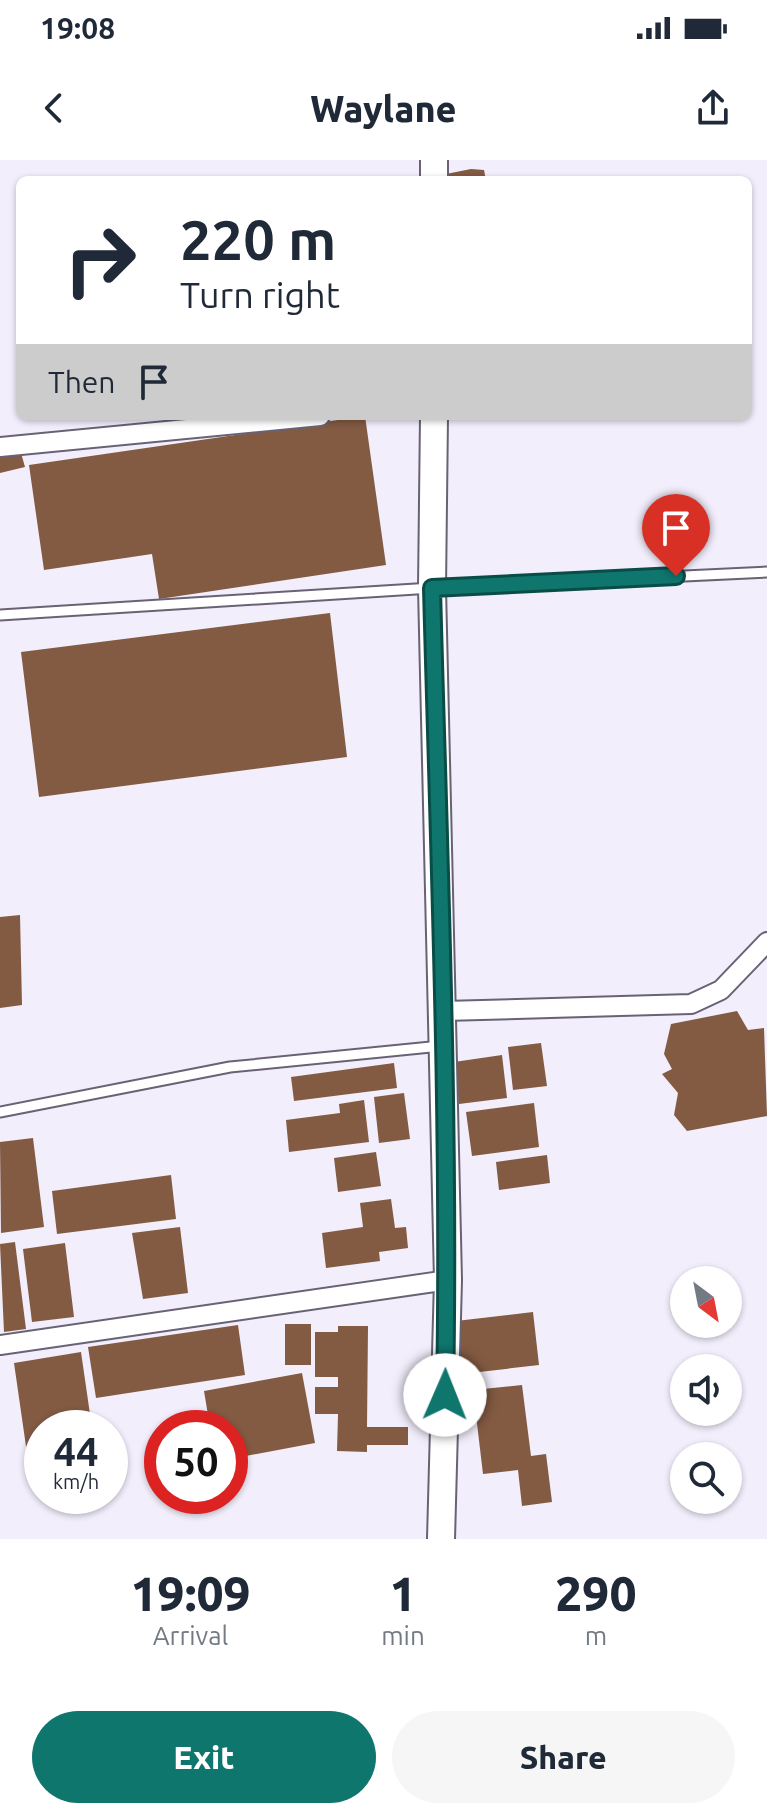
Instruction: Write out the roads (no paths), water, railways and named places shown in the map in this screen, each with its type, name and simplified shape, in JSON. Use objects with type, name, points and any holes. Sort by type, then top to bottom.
[{"type":"main road","points":[[434,420],[432,588],[448,1280],[441,1539]]},
{"type":"street","points":[[0,447],[279,420]]},
{"type":"street","points":[[444,1011],[691,1004],[721,990],[767,942]]},
{"type":"street","points":[[0,1345],[448,1280]]},
{"type":"lane","points":[[0,615],[432,588],[767,572]]},
{"type":"lane","points":[[0,1112],[230,1067],[444,1045]]}]
